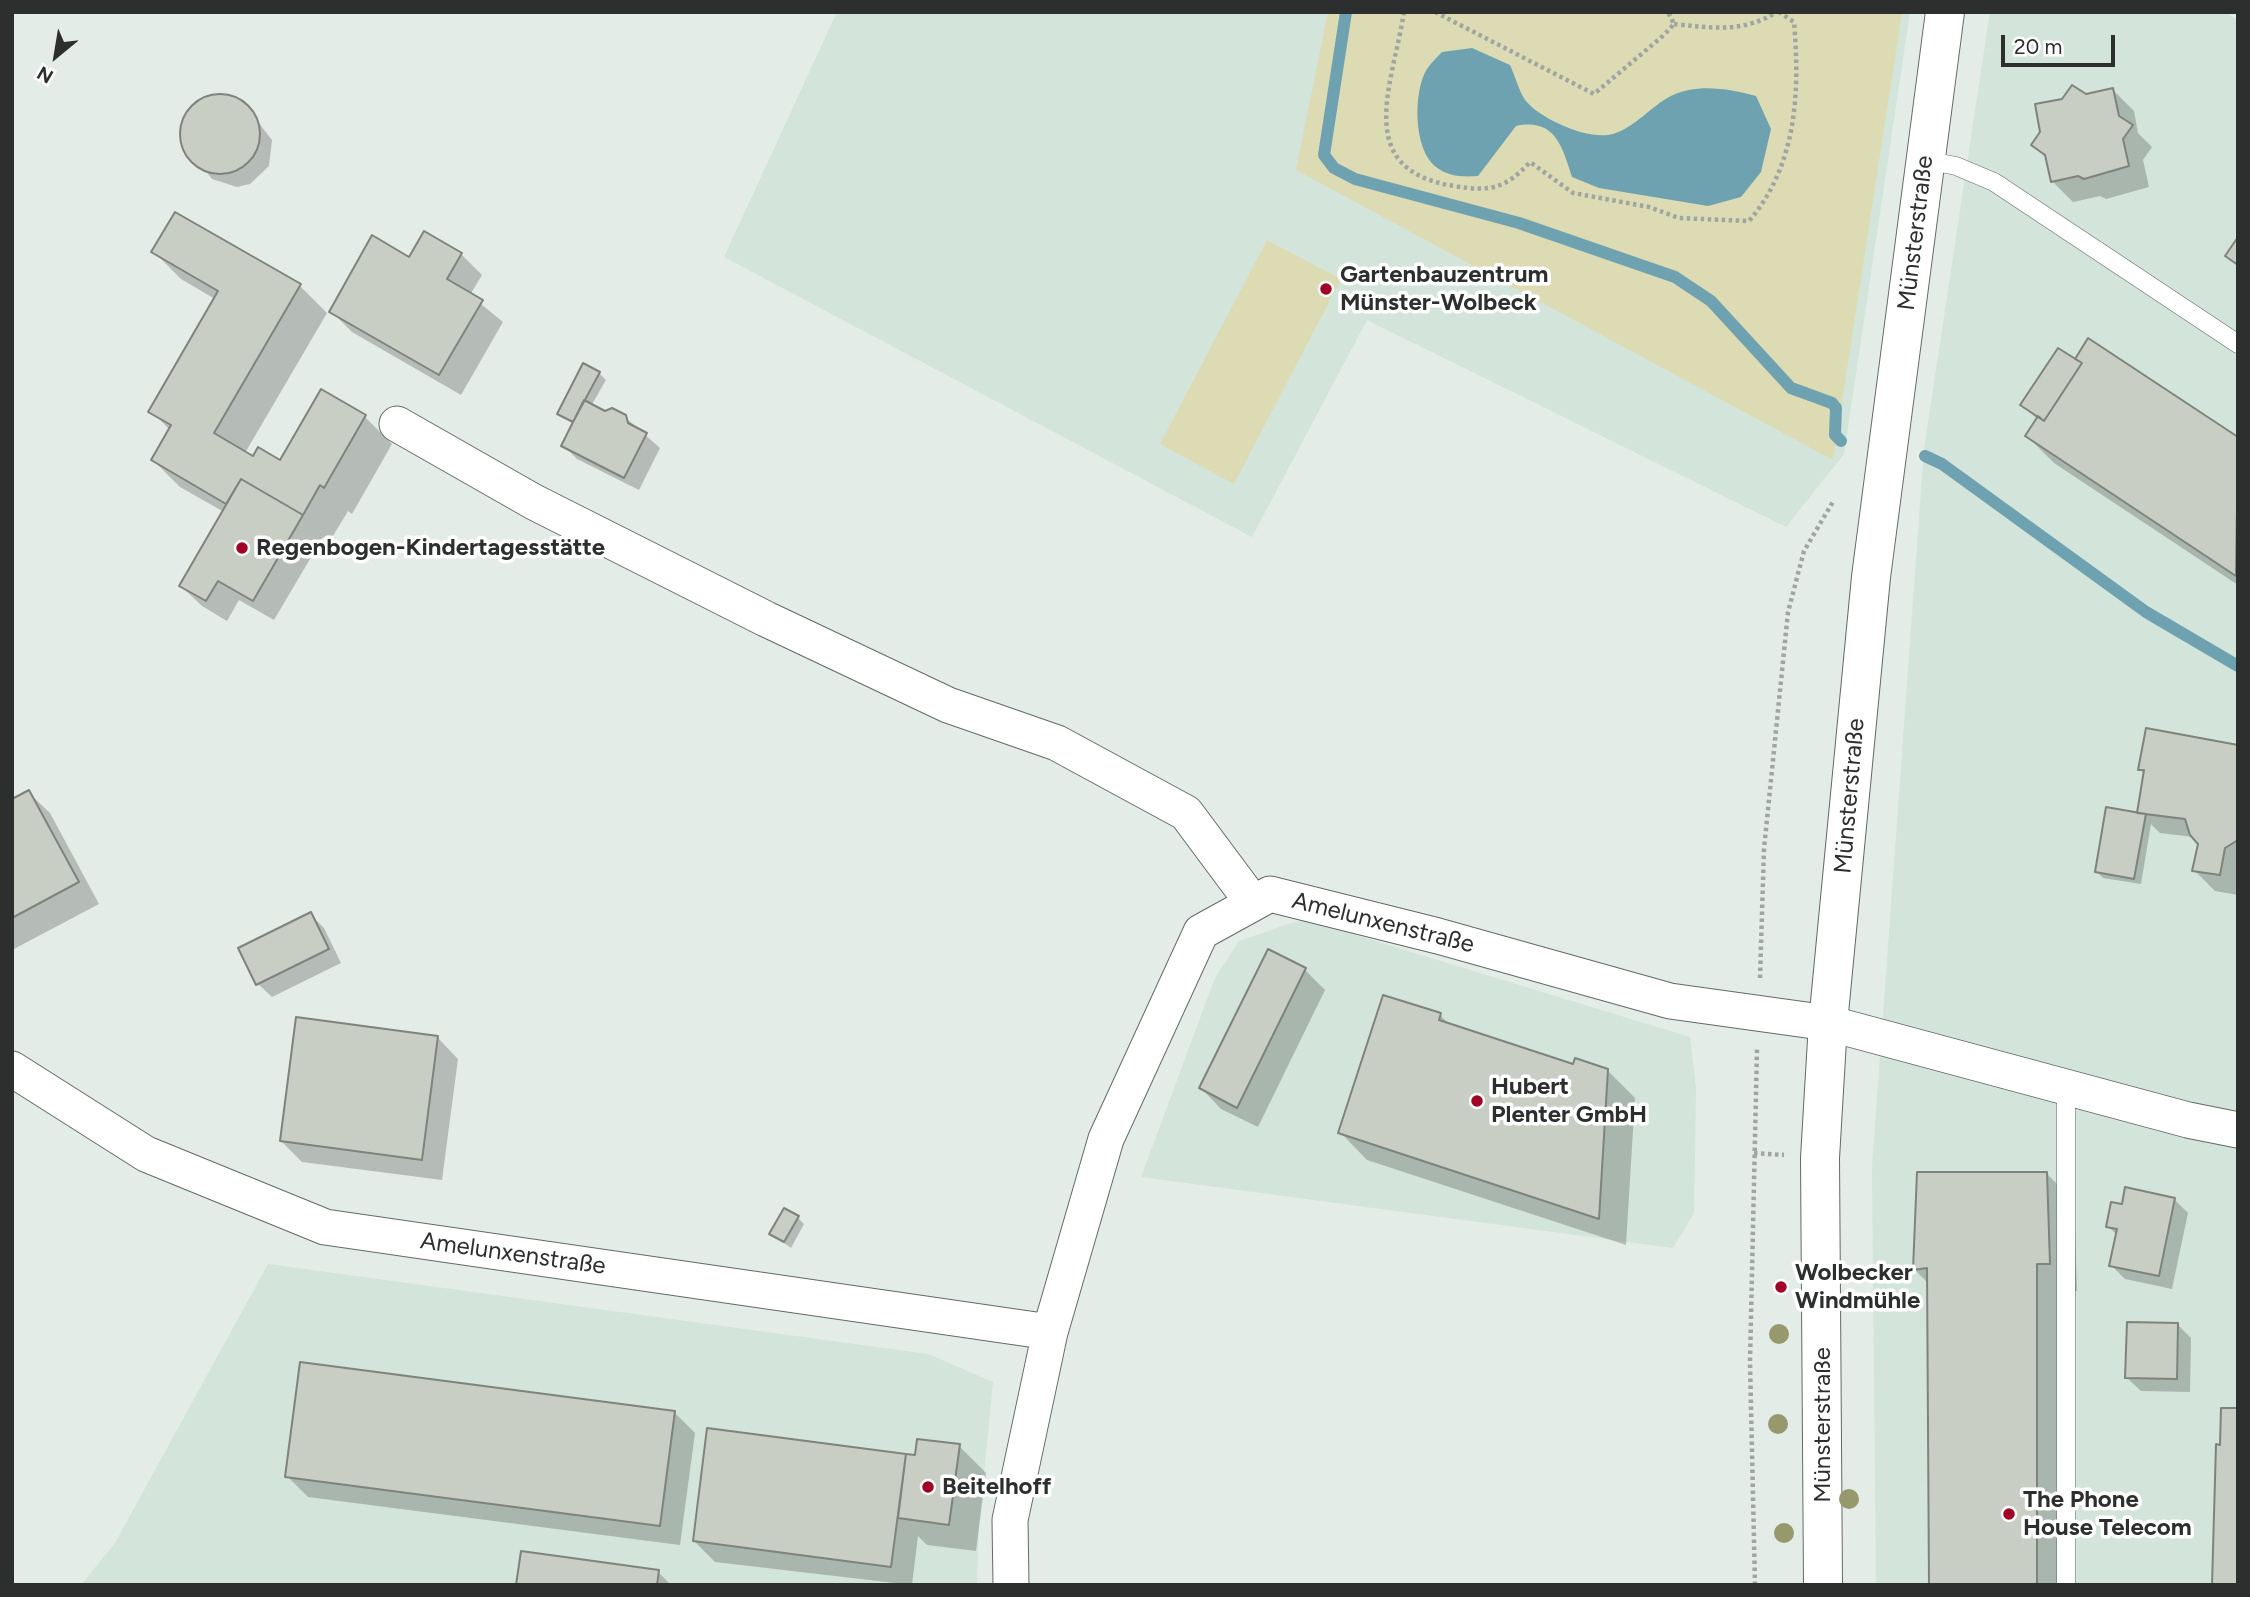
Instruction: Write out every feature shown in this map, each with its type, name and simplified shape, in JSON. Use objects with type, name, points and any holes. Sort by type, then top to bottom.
[{"type":"street","name":"Münsterstraße","points":[[1823,1585],[1820,1158],[1828,1023],[1871,577],[1945,12]]},
{"type":"street","points":[[397,424],[534,502],[766,619],[948,705],[1057,743],[1186,813],[1254,903]]},
{"type":"street","name":"Amelunxenstraße","points":[[1011,1585],[1010,1520],[1050,1332],[1106,1139],[1202,932],[1270,894],[1438,936],[1670,1001],[1828,1023]]},
{"type":"street","points":[[1828,1023],[2188,1121],[2238,1130]]},
{"type":"street","name":"Amelunxenstraße","points":[[12,1069],[146,1154],[325,1227],[1050,1332]]},
{"type":"lane","points":[[1925,160],[1956,166],[1994,183],[2238,344]]},
{"type":"lane","points":[[2066,1088],[2066,1585]]},
{"type":"path","points":[[1404,12],[1385,116],[1389,147],[1408,172],[1446,185],[1483,191],[1513,180],[1530,162],[1573,193],[1649,207],[1679,218],[1720,222],[1749,221],[1769,198],[1784,163],[1794,114],[1798,63],[1794,22],[1778,12],[1756,25],[1718,28],[1674,24],[1594,94],[1435,12]]},
{"type":"path","points":[[1668,12],[1674,24]]},
{"type":"shaded area","name":"Gartenbauzentrum Münster-Wolbeck","points":[[837,12],[1910,12],[1844,454],[1786,527],[1367,320],[1252,537],[724,257]]},
{"type":"shaded area","points":[[1328,12],[1902,12],[1833,460],[1296,170]]},
{"type":"shaded area","name":"Wolbecker Windmühle","points":[[1990,12],[2226,12],[2238,21],[2238,1585],[1876,1585],[1872,1167],[1924,449]]},
{"type":"shaded area","points":[[1267,240],[1341,279],[1234,484],[1160,444]]},
{"type":"shaded area","points":[[1303,919],[1690,1037],[1696,1089],[1694,1213],[1673,1248],[1141,1177],[1215,978],[1239,941]]},
{"type":"shaded area","points":[[268,1264],[928,1354],[993,1382],[979,1524],[977,1585],[81,1585],[115,1543]]},
{"type":"water","points":[[1472,48],[1510,65],[1525,100],[1532,107],[1566,127],[1591,134],[1613,134],[1621,131],[1664,100],[1681,92],[1714,88],[1756,96],[1771,129],[1761,172],[1741,197],[1708,206],[1599,188],[1572,177],[1565,155],[1555,137],[1540,126],[1529,125],[1516,126],[1478,176],[1446,173],[1428,159],[1423,148],[1418,120],[1419,91],[1427,69],[1442,52]]},
{"type":"building","points":[[2072,85],[2086,94],[2113,88],[2119,116],[2133,125],[2123,139],[2129,166],[2084,179],[2078,176],[2051,182],[2045,155],[2031,145],[2040,132],[2035,104],[2062,99]]},
{"type":"building","points":[[220,94],[235,97],[248,106],[257,119],[260,134],[257,149],[248,162],[235,171],[220,174],[205,171],[192,162],[183,149],[180,134],[183,119],[192,106],[205,97]]},
{"type":"building","points":[[175,212],[301,284],[214,433],[253,456],[258,447],[280,460],[321,389],[366,415],[324,488],[320,485],[303,515],[241,479],[226,504],[151,460],[171,425],[148,412],[218,291],[151,252]]},
{"type":"building","points":[[424,231],[462,253],[447,279],[483,300],[439,375],[329,312],[372,235],[409,257]]},
{"type":"building","points":[[2238,237],[2238,265],[2225,256]]},
{"type":"building","points":[[2088,338],[2238,437],[2236,576],[2025,436],[2038,416],[2044,421],[2082,363],[2075,359]]},
{"type":"building","points":[[2058,348],[2082,363],[2044,421],[2020,405]]},
{"type":"building","points":[[583,363],[600,372],[573,422],[557,414]]},
{"type":"building","points":[[584,400],[605,411],[612,408],[626,415],[628,423],[647,433],[624,478],[561,446]]},
{"type":"building","name":"Regenbogen-Kindertagesstätte","points":[[241,479],[303,515],[253,601],[218,581],[206,601],[179,586]]},
{"type":"building","points":[[2146,728],[2238,745],[2238,840],[2225,848],[2220,875],[2192,871],[2198,844],[2190,835],[2185,819],[2137,813],[2144,770],[2138,770]]},
{"type":"building","points":[[29,790],[79,882],[12,918],[12,799]]},
{"type":"building","points":[[2106,807],[2146,814],[2134,879],[2095,872]]},
{"type":"building","points":[[311,912],[329,949],[256,985],[238,948]]},
{"type":"building","points":[[1268,949],[1306,968],[1237,1108],[1199,1088]]},
{"type":"building","name":"Hubert Plenter GmbH","points":[[1383,995],[1441,1013],[1439,1020],[1573,1064],[1575,1058],[1608,1069],[1599,1219],[1338,1133]]},
{"type":"building","points":[[296,1017],[438,1036],[422,1160],[280,1141]]},
{"type":"building","points":[[1917,1172],[2047,1172],[2050,1264],[2037,1264],[2037,1585],[1929,1585],[1927,1268],[1913,1270]]},
{"type":"building","points":[[2125,1187],[2175,1198],[2159,1276],[2109,1266],[2117,1229],[2106,1227],[2111,1202],[2122,1204]]},
{"type":"building","points":[[784,1208],[799,1216],[784,1242],[769,1234]]},
{"type":"building","points":[[2127,1322],[2178,1323],[2177,1379],[2125,1378]]},
{"type":"building","points":[[300,1362],[675,1411],[660,1526],[285,1477]]},
{"type":"building","points":[[2221,1408],[2238,1408],[2238,1585],[2212,1585],[2216,1444],[2220,1445]]},
{"type":"building","points":[[707,1428],[906,1454],[891,1567],[693,1541]]},
{"type":"building","name":"Beitelhoff","points":[[917,1439],[960,1444],[949,1525],[898,1518],[906,1454],[915,1455]]},
{"type":"building","points":[[521,1551],[659,1570],[657,1585],[516,1585]]},
{"type":"waterway","points":[[1346,12],[1324,155],[1334,168],[1355,179],[1519,223],[1675,277],[1711,301],[1791,388],[1832,403],[1836,408],[1835,435],[1841,441]]},
{"type":"waterway","points":[[1925,456],[1942,464],[2146,612],[2238,666]]},
{"type":"place","name":"Gartenbauzentrum Münster-Wolbeck","points":[[1326,289]]},
{"type":"place","name":"Regenbogen-Kindertagesstätte","points":[[242,548]]},
{"type":"place","name":"Hubert Plenter GmbH","points":[[1477,1101]]},
{"type":"place","name":"Wolbecker Windmühle","points":[[1781,1287]]},
{"type":"place","name":"Beitelhoff","points":[[928,1487]]},
{"type":"place","name":"The Phone House Telecom","points":[[2009,1514]]}]
